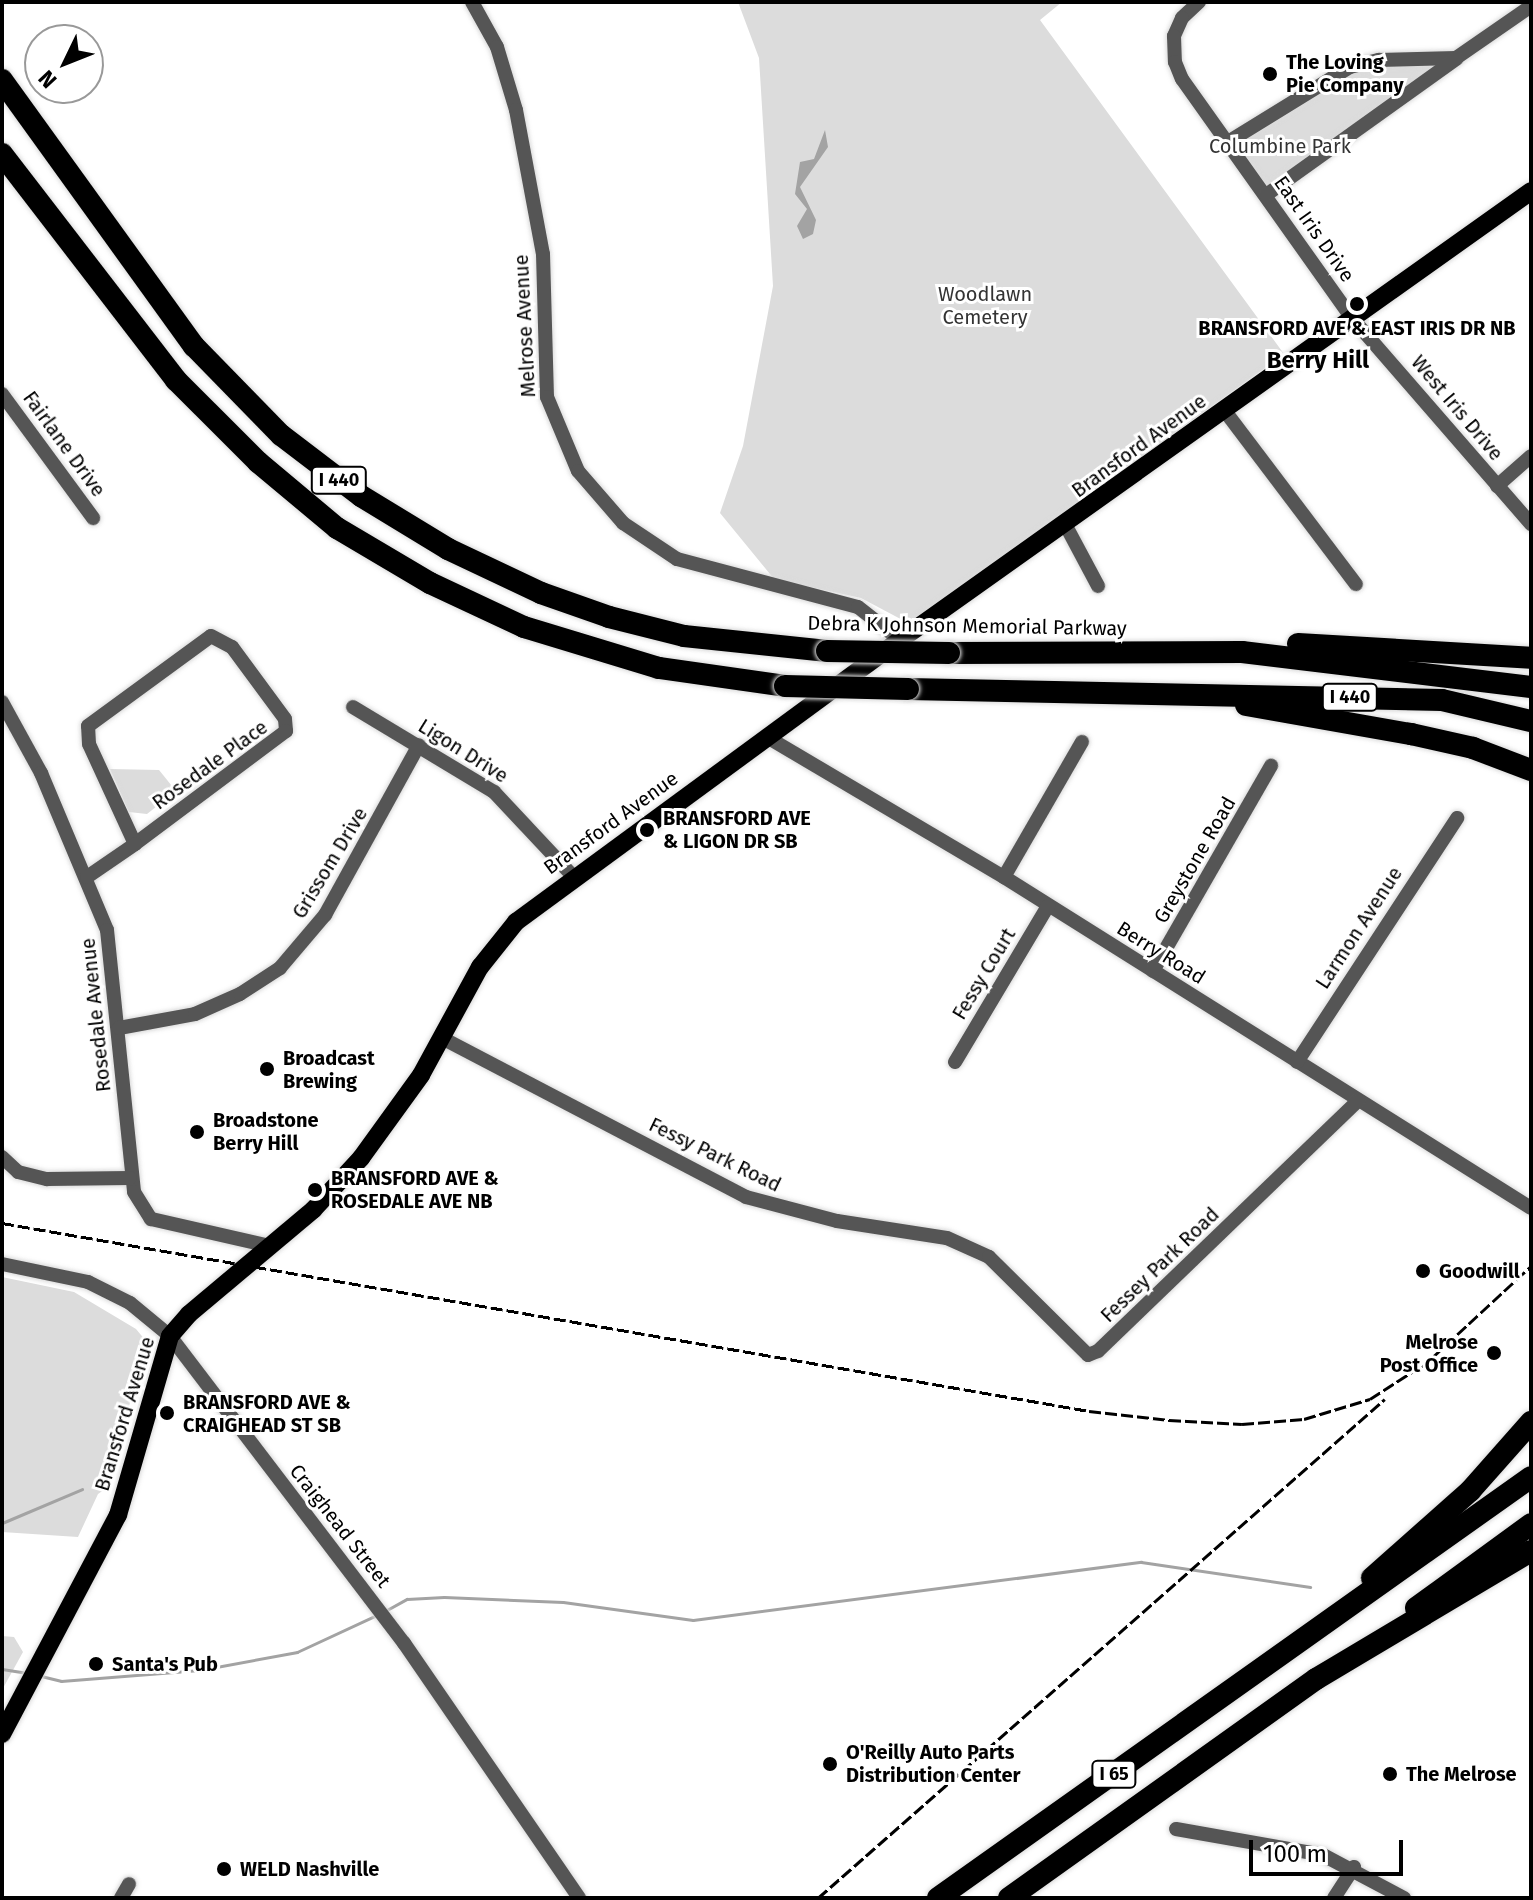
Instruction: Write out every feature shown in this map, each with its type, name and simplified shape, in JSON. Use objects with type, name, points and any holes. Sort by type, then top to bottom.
[{"type":"highway","name":"Debra K Johnson Memorial Parkway","points":[[2,80],[194,346],[281,435],[361,496],[448,549],[541,593],[609,617],[684,636],[827,651],[1242,652],[1531,687]]},
{"type":"highway","name":"I 440","points":[[2,154],[176,380],[258,462],[337,528],[430,583],[524,627],[659,668],[785,686],[1166,691],[1442,700],[1531,721]]},
{"type":"highway","points":[[1242,652],[1309,644],[1531,658]]},
{"type":"highway","points":[[1166,691],[1411,734],[1531,770]]},
{"type":"highway","points":[[1460,747],[1531,782]]},
{"type":"highway","points":[[1289,1651],[1470,1491],[1531,1422]]},
{"type":"highway","name":"I 65","points":[[938,1898],[1531,1477]]},
{"type":"highway","name":"I 65","points":[[1009,1898],[1531,1524]]},
{"type":"highway","points":[[1327,1672],[1531,1551]]},
{"type":"main road","name":"Bransford Avenue","points":[[2,1734],[118,1515],[170,1336],[361,1158],[442,1038],[495,944],[573,876],[1531,191]]},
{"type":"street","name":"Melrose Avenue","points":[[472,2],[497,47],[516,110],[543,254],[547,397],[578,471],[623,523],[677,559],[858,607],[900,640]]},
{"type":"street","name":"East Iris Drive","points":[[1199,2],[1176,31],[1175,62],[1352,318]]},
{"type":"street","points":[[1266,195],[1531,6]]},
{"type":"street","points":[[1228,142],[1350,67],[1379,60],[1456,58]]},
{"type":"street","name":"West Iris Drive","points":[[1352,318],[1531,524]]},
{"type":"street","name":"Fairlane Drive","points":[[2,394],[93,518]]},
{"type":"street","points":[[1225,411],[1356,584]]},
{"type":"street","points":[[1497,486],[1531,456]]},
{"type":"street","points":[[1066,526],[1098,586]]},
{"type":"street","name":"Rosedale Place","points":[[87,877],[135,844],[286,731],[285,719],[221,638],[198,642],[88,726],[89,744],[135,844]]},
{"type":"street","name":"Rosedale Avenue","points":[[2,702],[20,729],[87,877],[110,939],[130,1178],[151,1219],[270,1246]]},
{"type":"street","name":"Ligon Drive","points":[[353,707],[494,792],[573,876]]},
{"type":"street","name":"Berry Road","points":[[767,737],[1004,877],[1531,1208]]},
{"type":"street","points":[[1004,877],[1082,742]]},
{"type":"street","name":"Grissom Drive","points":[[119,1028],[195,1014],[240,994],[280,968],[325,915],[419,745]]},
{"type":"street","name":"Greystone Road","points":[[1153,971],[1271,766]]},
{"type":"street","name":"Larmon Avenue","points":[[1297,1062],[1457,818]]},
{"type":"street","name":"Fessy Court","points":[[955,1062],[1048,906]]},
{"type":"street","name":"Fessy Park Road","points":[[442,1038],[746,1197],[837,1221],[947,1238],[989,1257]]},
{"type":"street","name":"Fessey Park Road","points":[[989,1257],[1088,1355],[1098,1351],[1358,1101]]},
{"type":"street","points":[[2,1157],[18,1172],[47,1179],[130,1178]]},
{"type":"street","name":"Craighead Street","points":[[2,1264],[88,1282],[130,1303],[170,1336],[399,1637],[579,1898]]},
{"type":"street","points":[[1176,1829],[1303,1849],[1354,1867],[1404,1898]]},
{"type":"street","points":[[1334,1898],[1354,1867]]},
{"type":"street","points":[[121,1898],[129,1884]]},
{"type":"green space","name":"Woodlawn Cemetery","points":[[738,2],[1062,2],[1040,20],[1284,354],[910,624],[861,598],[774,579],[720,513],[743,446],[773,286],[759,58]]},
{"type":"green space","name":"Columbine Park","points":[[1456,58],[1266,195],[1228,142],[1350,67]]},
{"type":"green space","points":[[110,769],[159,770],[176,791],[147,814],[129,812]]},
{"type":"green space","points":[[2,1277],[74,1292],[136,1329],[146,1341],[108,1487],[98,1494],[78,1537],[2,1532]]},
{"type":"green space","points":[[2,1636],[14,1637],[23,1652],[2,1690]]},
{"type":"shaded area","points":[[825,130],[828,147],[800,187],[816,220],[813,234],[803,239],[797,226],[807,209],[795,194],[800,162],[814,159]]},
{"type":"waterway","points":[[2,1523],[82,1489]]},
{"type":"waterway","points":[[385,1611],[407,1599],[444,1597],[563,1602],[693,1620],[1141,1562],[1310,1587]]},
{"type":"waterway","points":[[41,1676],[61,1681],[200,1670],[297,1652],[379,1614]]},
{"type":"waterway","points":[[2,1669],[26,1673]]},
{"type":"railway","points":[[2,1223],[1089,1411],[1169,1420],[1242,1424],[1304,1419],[1370,1399],[1429,1361]]},
{"type":"railway","points":[[1422,1367],[1531,1266]]},
{"type":"railway","points":[[818,1898],[1385,1399]]},
{"type":"place","name":"The Loving Pie Company","points":[[1270,74]]},
{"type":"place","name":"BRANSFORD AVE & EAST IRIS DR NB","points":[[1357,304]]},
{"type":"place","name":"BRANSFORD AVE & LIGON DR SB","points":[[647,830]]},
{"type":"place","name":"Broadcast Brewing","points":[[267,1069]]},
{"type":"place","name":"Broadstone Berry Hill","points":[[197,1132]]},
{"type":"place","name":"BRANSFORD AVE & ROSEDALE AVE NB","points":[[315,1190]]},
{"type":"place","name":"Goodwill","points":[[1423,1271]]},
{"type":"place","name":"Melrose Post Office","points":[[1494,1353]]},
{"type":"place","name":"BRANSFORD AVE & CRAIGHEAD ST SB","points":[[167,1413]]},
{"type":"place","name":"Santa's Pub","points":[[96,1664]]},
{"type":"place","name":"O'Reilly Auto Parts Distribution Center","points":[[830,1764]]},
{"type":"place","name":"The Melrose","points":[[1390,1774]]},
{"type":"place","name":"WELD Nashville","points":[[224,1869]]},
{"type":"district","name":"Berry Hill","points":[[1318,361]]}]
